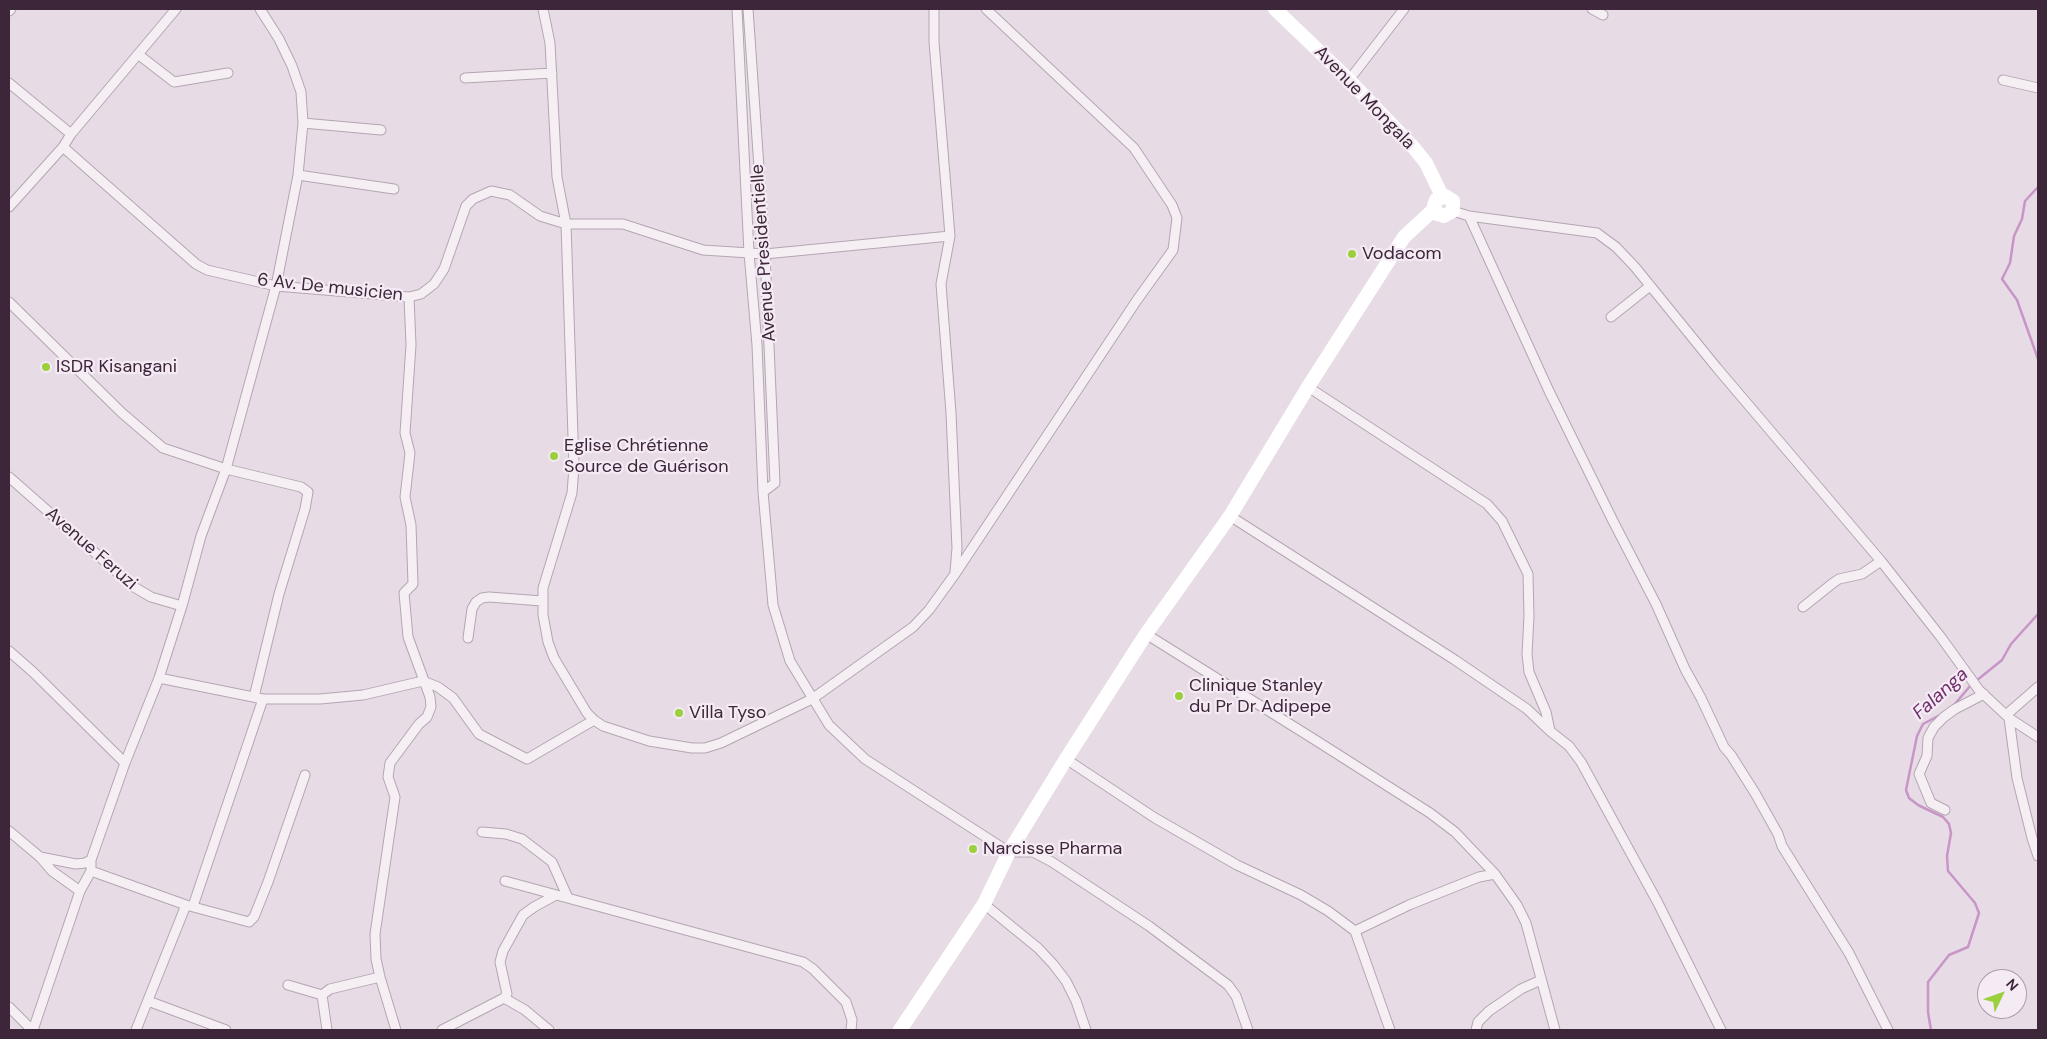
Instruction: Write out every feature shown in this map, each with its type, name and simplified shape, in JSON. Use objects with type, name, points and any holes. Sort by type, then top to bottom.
[{"type":"street","points":[[9,207],[63,147],[71,134],[176,9]]},
{"type":"street","points":[[9,1007],[32,1030],[80,891],[90,871],[91,860],[125,763],[159,678],[182,606],[201,536],[226,469],[276,286],[298,175],[303,123],[301,92],[292,66],[279,38],[260,9]]},
{"type":"street","points":[[543,9],[550,43],[558,178],[566,224],[574,467],[572,493],[544,588],[542,601],[546,633],[554,658],[587,713],[594,720],[603,726],[649,741],[692,748],[705,748],[721,743],[812,699],[913,627],[929,610],[955,574],[1137,300],[1173,250],[1176,218],[1172,205],[1134,148],[986,9]]},
{"type":"street","name":"Avenue Presidentielle","points":[[737,9],[749,253],[757,345],[763,492],[773,605],[790,662],[829,725],[865,759],[1009,852]]},
{"type":"street","name":"Avenue Presidentielle","points":[[748,9],[765,254],[775,483],[763,492]]},
{"type":"street","points":[[934,9],[934,42],[950,236],[941,284],[951,413],[957,548],[955,574]]},
{"type":"street","name":"Avenue Mongala","points":[[1275,9],[1385,116],[1426,163],[1442,196],[1452,198],[1455,205],[1453,211]]},
{"type":"street","points":[[1349,80],[1404,9]]},
{"type":"street","points":[[1592,9],[1603,15]]},
{"type":"street","points":[[139,55],[174,82],[228,73]]},
{"type":"street","points":[[465,78],[552,72]]},
{"type":"street","points":[[2003,80],[2038,88]]},
{"type":"street","points":[[9,83],[71,134]]},
{"type":"street","points":[[303,123],[381,130]]},
{"type":"street","name":"6 Av. De musicien","points":[[63,147],[196,264],[207,270],[276,286],[409,297],[421,294],[434,284],[444,268],[466,206],[473,199],[491,191],[510,195],[540,216],[566,224],[623,224],[703,250],[765,254],[950,236]]},
{"type":"street","points":[[298,175],[394,190]]},
{"type":"street","points":[[900,1030],[984,904],[1009,852],[1066,759],[1146,634],[1230,516],[1308,387],[1404,237],[1431,212],[1436,211],[1435,202],[1442,196]]},
{"type":"street","points":[[1431,212],[1444,216],[1453,211],[1468,216],[1597,233],[1616,247],[1792,458],[1881,561],[1981,692],[2008,717],[2038,737]]},
{"type":"street","points":[[1468,216],[1549,390],[1608,512],[1656,604],[1685,669],[1724,747],[1755,793],[1782,846],[1849,953],[1888,1030]]},
{"type":"street","points":[[1611,317],[1650,286]]},
{"type":"street","points":[[396,1030],[376,959],[375,934],[395,797],[388,777],[390,763],[418,724],[427,716],[431,708],[430,697],[422,681],[408,636],[404,593],[412,584],[411,525],[405,497],[410,453],[405,433],[411,345],[409,297]]},
{"type":"street","points":[[9,302],[149,437],[174,453],[226,469],[301,487],[306,489],[308,494],[279,594],[258,698],[190,906],[136,1030]]},
{"type":"street","points":[[757,345],[770,347]]},
{"type":"street","points":[[1308,387],[1487,504],[1502,521],[1528,574],[1529,616],[1527,654],[1529,672],[1546,712],[1550,731]]},
{"type":"street","name":"Avenue Feruzi","points":[[9,477],[134,587],[152,597],[182,606]]},
{"type":"street","points":[[1230,516],[1455,660],[1527,709],[1569,746],[1581,762],[1658,903],[1721,1030]]},
{"type":"street","points":[[1803,607],[1832,583],[1862,574],[1881,561]]},
{"type":"street","points":[[468,638],[472,609],[476,602],[482,598],[542,601]]},
{"type":"street","points":[[1146,634],[1430,813],[1454,832],[1496,874],[1517,905],[1526,923],[1555,1030]]},
{"type":"street","points":[[9,651],[33,672],[125,763]]},
{"type":"street","points":[[159,678],[258,698],[320,699],[363,695],[422,681],[438,687],[453,698],[479,734],[527,759],[594,720]]},
{"type":"street","points":[[2008,717],[2038,687]]},
{"type":"street","points":[[1945,810],[1931,803],[1919,774],[1927,756],[1928,738],[1934,727],[1944,717],[1981,692]]},
{"type":"street","points":[[2008,717],[2018,778],[2038,856]]},
{"type":"street","points":[[1066,759],[1155,818],[1237,865],[1301,895],[1328,911],[1355,931],[1390,1030]]},
{"type":"street","points":[[90,871],[190,906],[246,922],[252,920],[268,882],[305,775]]},
{"type":"street","points":[[9,831],[40,857],[52,871],[80,891]]},
{"type":"street","points":[[482,832],[506,834],[522,839],[552,862],[568,898]]},
{"type":"street","points":[[1009,852],[1032,852],[1052,862],[1149,926],[1218,977],[1228,985],[1236,996],[1248,1030]]},
{"type":"street","points":[[40,857],[76,864],[86,863],[91,860]]},
{"type":"street","points":[[1355,931],[1409,905],[1479,876],[1496,874]]},
{"type":"street","points":[[505,881],[802,962],[813,969],[846,1002],[852,1020],[851,1030]]},
{"type":"street","points":[[442,1030],[504,998],[507,994],[500,962],[503,951],[523,915],[556,895]]},
{"type":"street","points":[[984,904],[1038,948],[1054,964],[1066,981],[1076,1001],[1086,1030]]},
{"type":"street","points":[[322,995],[330,989],[380,977]]},
{"type":"street","points":[[1476,1030],[1478,1022],[1489,1011],[1522,989],[1541,980]]},
{"type":"street","points":[[288,985],[322,995]]},
{"type":"street","points":[[322,995],[327,1030]]},
{"type":"street","points":[[504,998],[525,1010],[549,1030]]},
{"type":"street","points":[[148,1001],[226,1030]]},
{"type":"waterway","name":"Falanga","points":[[2038,187],[2025,201],[2022,219],[2014,236],[2010,263],[2002,279],[2017,300],[2038,359]]},
{"type":"waterway","name":"Falanga","points":[[1976,681],[2002,660],[2011,644],[2038,614]]},
{"type":"waterway","name":"Falanga","points":[[1954,705],[1971,685]]},
{"type":"waterway","name":"Falanga","points":[[1931,1030],[1928,1012],[1928,982],[1949,955],[1968,947],[1979,913],[1975,903],[1948,871],[1947,856],[1951,833],[1949,824],[1943,817],[1918,805],[1909,798],[1906,790],[1917,736],[1923,724],[1942,714]]},
{"type":"place","name":"Vodacom","points":[[1352,254]]},
{"type":"place","name":"ISDR Kisangani","points":[[46,367]]},
{"type":"place","name":"Eglise Chrétienne Source de Guérison","points":[[554,456]]},
{"type":"place","name":"Clinique Stanley du Pr Dr Adipepe","points":[[1179,696]]},
{"type":"place","name":"Villa Tyso","points":[[679,713]]},
{"type":"place","name":"Narcisse Pharma","points":[[973,849]]}]
